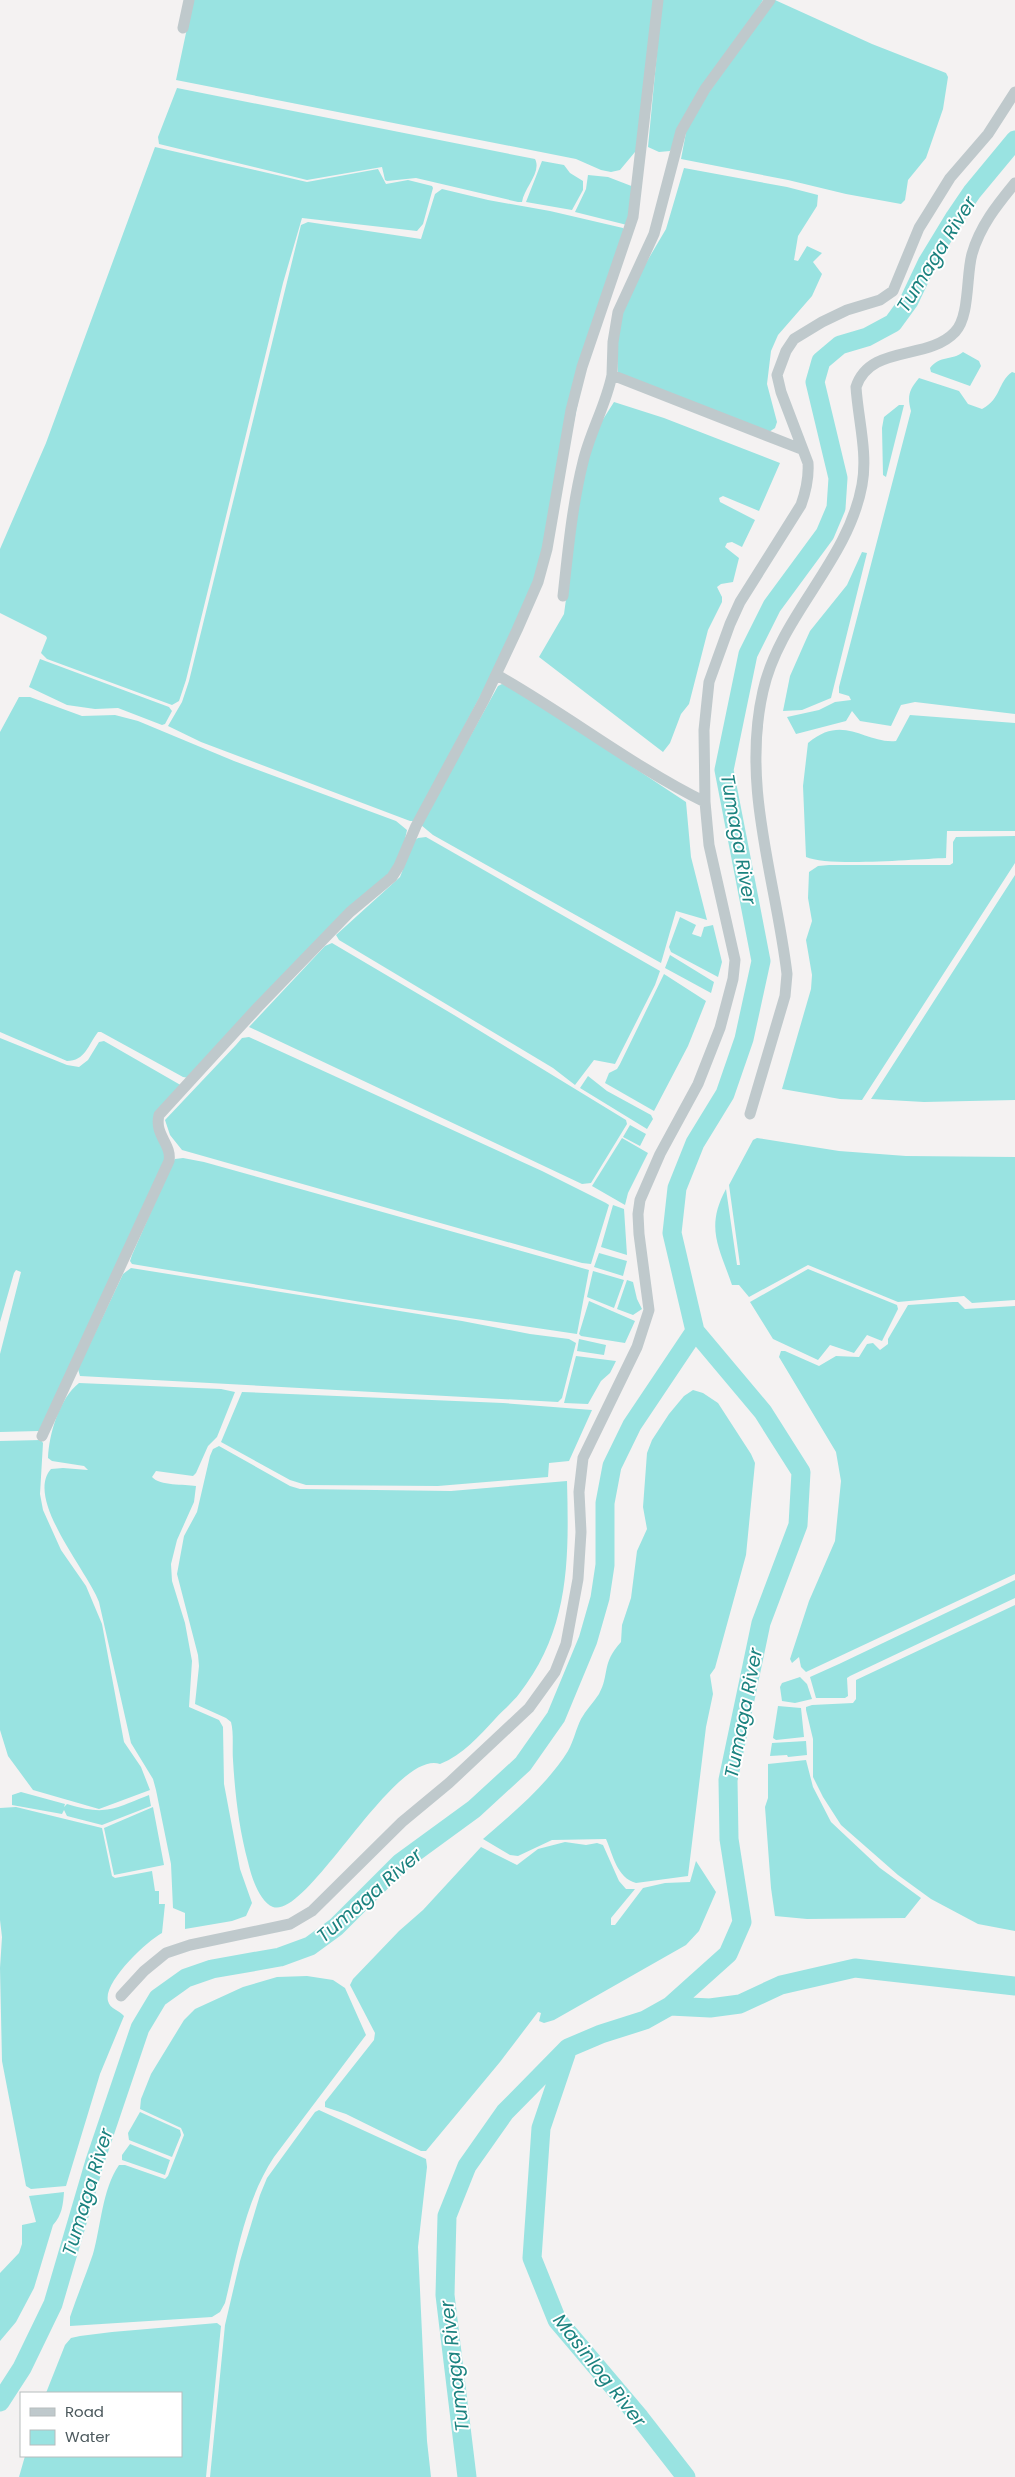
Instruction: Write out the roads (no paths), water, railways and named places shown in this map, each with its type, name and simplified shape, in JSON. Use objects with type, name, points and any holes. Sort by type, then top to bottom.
[{"type":"street","points":[[183,28],[189,0]]},
{"type":"street","points":[[42,1436],[169,1161],[170,1154],[158,1130],[159,1115],[258,1007],[350,912],[392,877],[399,866],[416,826],[497,675],[538,582],[546,549],[571,410],[582,367],[633,216],[658,0]]},
{"type":"street","points":[[563,596],[582,464],[590,436],[610,389],[613,342],[618,312],[654,234],[681,131],[705,89],[770,0]]},
{"type":"street","points":[[121,1996],[144,1971],[166,1953],[190,1945],[290,1924],[312,1911],[402,1822],[449,1783],[529,1708],[555,1672],[566,1644],[574,1612],[581,1532],[578,1492],[583,1458],[637,1347],[649,1310],[639,1234],[638,1214],[640,1200],[660,1154],[698,1084],[720,1028],[733,979],[734,960],[709,845],[705,802],[704,730],[709,682],[726,633],[740,602],[801,505],[809,476],[808,463],[801,449],[777,375],[786,350],[794,339],[822,322],[847,310],[880,300],[893,291],[919,228],[950,178],[988,134],[1015,92]]},
{"type":"street","points":[[750,1114],[769,1043],[785,996],[787,974],[764,848],[754,769],[757,725],[763,690],[780,642],[838,550],[853,519],[864,469],[856,388],[859,378],[874,362],[944,341],[957,331],[967,296],[971,256],[979,233],[990,214],[1015,183]]},
{"type":"street","points":[[612,375],[801,449]]},
{"type":"street","points":[[497,675],[534,696],[631,762],[705,802]]},
{"type":"water","points":[[193,0],[656,0],[640,146],[620,170],[611,172],[601,170],[576,159],[176,80]]},
{"type":"water","points":[[662,0],[763,0],[675,144],[670,151],[659,152],[648,147]]},
{"type":"water","points":[[775,0],[872,44],[946,73],[948,77],[943,109],[926,158],[908,180],[905,200],[901,204],[681,159],[688,122]]},
{"type":"water","points":[[177,88],[535,159],[536,169],[522,202],[416,178],[387,181],[385,180],[382,167],[307,180],[159,144],[158,137]]},
{"type":"water","points":[[155,147],[307,182],[378,169],[386,184],[408,180],[432,186],[433,188],[423,224],[417,231],[302,218],[283,283],[186,680],[179,701],[172,705],[47,659],[41,653],[47,638],[46,636],[0,613],[0,549],[46,443]]},
{"type":"water","points":[[542,161],[564,165],[570,173],[583,181],[583,190],[572,210],[526,202]]},
{"type":"water","points":[[684,168],[787,187],[818,195],[817,206],[798,236],[794,260],[798,261],[807,246],[822,253],[813,262],[822,274],[812,296],[778,335],[771,351],[767,384],[777,422],[775,428],[769,432],[618,376],[616,330],[636,280],[666,229]]},
{"type":"water","points":[[588,175],[608,177],[634,187],[627,225],[575,212],[586,189]]},
{"type":"water","points":[[442,189],[488,200],[550,211],[623,228],[625,231],[591,339],[552,529],[527,608],[414,821],[410,821],[201,742],[168,726],[182,702],[189,681],[301,225],[308,222],[421,239],[435,194]]},
{"type":"water","points":[[963,352],[979,361],[981,366],[970,386],[931,372],[930,368],[938,361]]},
{"type":"water","points":[[1012,372],[1015,373],[1015,714],[915,702],[901,705],[891,726],[860,721],[852,711],[846,721],[796,734],[787,717],[819,710],[835,702],[851,700],[849,696],[839,693],[839,687],[911,411],[909,397],[913,386],[919,378],[959,391],[968,404],[982,409],[993,400],[1007,376]]},
{"type":"water","points":[[614,402],[664,418],[780,463],[759,511],[723,496],[719,498],[720,502],[755,520],[742,547],[732,542],[727,543],[725,547],[739,558],[733,582],[721,584],[717,587],[722,597],[722,602],[708,630],[689,704],[681,714],[670,743],[663,752],[539,657],[564,614],[579,503],[589,451],[602,421]]},
{"type":"water","points":[[899,405],[904,405],[886,477],[883,475],[882,428],[884,417]]},
{"type":"water","points":[[862,552],[867,553],[831,698],[802,710],[783,711],[790,676],[810,631],[847,585]]},
{"type":"water","points":[[40,659],[169,707],[172,711],[165,724],[162,725],[118,708],[95,709],[67,705],[29,687]]},
{"type":"water","points":[[502,684],[509,685],[686,802],[691,857],[707,920],[676,911],[661,963],[433,835],[421,825],[498,686]]},
{"type":"water","points":[[19,697],[30,697],[82,716],[115,715],[138,721],[234,761],[396,821],[407,830],[400,862],[189,1078],[183,1077],[101,1032],[98,1032],[82,1055],[67,1061],[0,1032],[0,732]]},
{"type":"water","points":[[910,715],[1015,723],[1015,831],[947,831],[946,858],[833,862],[806,857],[803,786],[808,743],[821,734],[832,730],[854,732],[885,741],[896,741]]},
{"type":"water","points":[[1015,836],[1015,863],[862,1100],[840,1099],[782,1089],[811,989],[812,975],[806,940],[812,921],[808,898],[809,872],[818,866],[829,865],[950,865],[953,863],[953,842],[956,837]]},
{"type":"water","points":[[426,837],[660,971],[655,985],[615,1064],[594,1060],[575,1085],[553,1068],[339,940],[336,935],[400,877],[414,841],[418,838]]},
{"type":"water","points":[[1015,875],[1015,1100],[924,1102],[871,1099]]},
{"type":"water","points":[[680,917],[696,925],[692,934],[701,937],[704,927],[713,925],[722,962],[718,977],[671,952],[669,947]]},
{"type":"water","points":[[332,943],[626,1120],[627,1124],[591,1183],[582,1184],[249,1027],[325,946]]},
{"type":"water","points":[[670,955],[714,982],[711,993],[665,968]]},
{"type":"water","points":[[664,974],[706,1001],[688,1046],[654,1111],[605,1083],[609,1073],[617,1069],[620,1064]]},
{"type":"water","points":[[249,1037],[542,1171],[606,1203],[609,1205],[591,1264],[182,1150],[170,1135],[165,1120],[242,1038]]},
{"type":"water","points":[[0,1038],[67,1065],[79,1067],[88,1060],[99,1042],[104,1041],[184,1087],[156,1115],[166,1160],[39,1431],[0,1432],[0,1354],[21,1272],[16,1270],[14,1273],[0,1322]]},
{"type":"water","points":[[588,1076],[607,1091],[651,1115],[653,1119],[647,1129],[580,1088]]},
{"type":"water","points":[[630,1125],[646,1134],[640,1146],[623,1137]]},
{"type":"water","points":[[622,1138],[648,1153],[628,1193],[625,1205],[592,1186]]},
{"type":"water","points":[[757,1138],[839,1151],[906,1156],[1015,1157],[1015,1300],[972,1303],[964,1296],[898,1302],[808,1265],[749,1297],[739,1285],[732,1285],[719,1248],[715,1226],[716,1215],[726,1189],[737,1265],[740,1265],[729,1185],[753,1140]]},
{"type":"water","points":[[183,1158],[204,1162],[589,1270],[577,1334],[361,1302],[132,1264],[130,1261],[132,1255],[171,1166],[175,1159]]},
{"type":"water","points":[[613,1205],[624,1209],[627,1255],[601,1247]]},
{"type":"water","points":[[599,1253],[627,1261],[623,1276],[594,1267]]},
{"type":"water","points":[[131,1268],[569,1339],[576,1343],[562,1398],[558,1402],[80,1376],[78,1369],[123,1274]]},
{"type":"water","points":[[808,1269],[897,1305],[898,1309],[882,1341],[867,1335],[854,1353],[830,1345],[818,1360],[773,1339],[750,1302]]},
{"type":"water","points":[[593,1271],[624,1280],[614,1308],[587,1297]]},
{"type":"water","points":[[627,1280],[633,1282],[637,1299],[642,1309],[633,1315],[617,1309]]},
{"type":"water","points":[[589,1301],[635,1321],[625,1343],[581,1336],[579,1334]]},
{"type":"water","points":[[958,1302],[965,1309],[1015,1306],[1015,1574],[806,1672],[801,1667],[799,1657],[792,1663],[790,1659],[809,1601],[835,1541],[841,1481],[836,1452],[779,1357],[781,1351],[819,1366],[836,1356],[859,1357],[867,1344],[873,1343],[880,1350],[888,1344],[888,1339],[908,1305]]},
{"type":"water","points":[[579,1339],[606,1345],[604,1355],[577,1351]]},
{"type":"water","points":[[576,1356],[616,1361],[610,1373],[601,1381],[588,1404],[564,1403]]},
{"type":"water","points":[[79,1383],[221,1389],[235,1392],[217,1437],[208,1446],[196,1473],[193,1476],[156,1471],[152,1477],[161,1482],[196,1486],[194,1502],[177,1540],[171,1564],[172,1581],[185,1623],[192,1661],[189,1707],[219,1720],[223,1727],[224,1784],[240,1869],[252,1903],[246,1916],[232,1921],[185,1929],[185,1913],[173,1908],[171,1864],[156,1790],[153,1779],[131,1743],[99,1602],[61,1536],[46,1498],[45,1482],[51,1469],[88,1470],[84,1466],[52,1461],[48,1458],[50,1438],[56,1418],[66,1398]]},
{"type":"water","points":[[693,1390],[703,1393],[718,1403],[755,1463],[746,1555],[715,1668],[710,1675],[713,1694],[706,1727],[688,1876],[636,1883],[624,1876],[620,1871],[606,1839],[552,1840],[518,1856],[510,1855],[483,1839],[529,1798],[550,1776],[568,1751],[581,1719],[599,1694],[608,1663],[621,1642],[622,1625],[631,1598],[637,1551],[647,1529],[643,1507],[647,1453],[652,1440],[669,1414],[684,1396]]},
{"type":"water","points":[[242,1392],[503,1403],[592,1410],[569,1461],[549,1463],[548,1477],[438,1486],[306,1485],[290,1480],[221,1442]]},
{"type":"water","points":[[41,1440],[43,1443],[40,1494],[43,1510],[61,1550],[86,1586],[102,1624],[124,1742],[141,1767],[150,1790],[99,1809],[33,1790],[8,1756],[0,1730],[0,1441]]},
{"type":"water","points":[[219,1446],[290,1486],[300,1489],[451,1491],[567,1481],[568,1538],[566,1566],[557,1619],[536,1669],[519,1694],[477,1738],[456,1756],[440,1764],[421,1766],[399,1782],[376,1806],[307,1888],[288,1904],[273,1907],[264,1900],[256,1888],[245,1850],[236,1799],[231,1722],[195,1704],[199,1666],[198,1655],[177,1574],[184,1536],[197,1512],[210,1456],[213,1449]]},
{"type":"water","points":[[1015,1580],[1015,1598],[850,1676],[847,1678],[848,1696],[845,1698],[816,1698],[810,1677]]},
{"type":"water","points":[[1015,1605],[1015,1931],[978,1924],[931,1899],[898,1875],[841,1825],[813,1777],[813,1739],[806,1707],[853,1703],[856,1699],[856,1680]]},
{"type":"water","points":[[800,1677],[807,1684],[812,1699],[795,1703],[782,1701],[780,1687],[782,1683]]},
{"type":"water","points":[[778,1706],[801,1708],[804,1737],[776,1740],[773,1738]]},
{"type":"water","points":[[806,1741],[807,1755],[770,1756],[772,1743]]},
{"type":"water","points":[[806,1760],[813,1787],[831,1822],[880,1868],[921,1898],[905,1918],[807,1919],[775,1916],[765,1807],[768,1798],[768,1764]]},
{"type":"water","points":[[21,1792],[65,1804],[64,1807],[67,1804],[91,1810],[118,1807],[149,1795],[151,1806],[102,1825],[67,1816],[64,1810],[62,1814],[12,1805],[12,1795]]},
{"type":"water","points":[[16,1807],[102,1828],[112,1876],[115,1878],[152,1871],[155,1891],[159,1891],[159,1904],[165,1904],[162,1933],[137,1953],[119,1973],[108,1993],[109,2004],[124,2016],[100,2074],[66,2186],[31,2189],[26,2186],[2,2061],[0,1808]]},
{"type":"water","points":[[153,1807],[164,1865],[114,1875],[104,1828]]},
{"type":"water","points":[[565,1842],[586,1845],[597,1843],[603,1845],[619,1881],[626,1889],[635,1889],[611,1918],[611,1925],[615,1925],[643,1888],[665,1883],[690,1882],[696,1861],[716,1892],[699,1931],[686,1945],[554,2020],[544,2023],[539,2021],[541,2013],[538,2012],[500,2062],[426,2151],[421,2151],[346,2114],[325,2107],[325,2102],[374,2040],[375,2033],[350,1985],[353,1979],[399,1931],[423,1910],[481,1847],[517,1865],[538,1849]]},
{"type":"water","points":[[307,1976],[333,1980],[345,1988],[366,2035],[264,2173],[249,2209],[238,2246],[225,2303],[220,2312],[212,2317],[70,2326],[70,2317],[93,2254],[105,2197],[113,2175],[119,2165],[125,2165],[165,2179],[168,2176],[184,2135],[181,2128],[140,2109],[141,2099],[151,2074],[184,2020],[195,2009],[243,1987],[277,1977]]},
{"type":"water","points":[[319,2110],[426,2159],[427,2167],[418,2247],[427,2441],[431,2477],[210,2477],[225,2325],[240,2261],[267,2178],[315,2112]]},
{"type":"water","points":[[140,2112],[180,2130],[181,2135],[172,2157],[129,2140],[128,2133]]},
{"type":"water","points":[[130,2144],[170,2160],[165,2175],[122,2160],[122,2155]]},
{"type":"water","points":[[64,2192],[61,2210],[53,2225],[34,2288],[16,2322],[0,2341],[0,2273],[19,2253],[22,2244],[22,2225],[36,2222],[29,2196]]},
{"type":"water","points":[[217,2323],[221,2326],[206,2477],[19,2477],[25,2457],[182,2457],[182,2392],[46,2392],[65,2345],[71,2338],[112,2332]]},
{"type":"waterway","name":"Tumaga River","points":[[467,2477],[445,2295],[447,2216],[467,2166],[505,2112],[568,2048],[601,2034],[645,2020],[670,2006],[728,1954],[742,1922],[729,1839],[728,1780],[761,1623],[798,1525],[801,1472],[763,1412],[695,1331],[672,1233],[677,1188],[695,1143],[725,1094],[744,1039],[761,961],[724,770],[748,654],[772,606],[825,534],[836,508],[838,478],[815,382],[821,361],[840,345],[867,337],[893,323],[909,301],[927,263],[955,217],[972,192],[1015,140]]},
{"type":"waterway","name":"Tumaga River","points":[[0,2402],[22,2368],[53,2304],[95,2161],[140,2028],[158,1998],[186,1978],[212,1969],[280,1957],[310,1946],[336,1927],[400,1863],[474,1809],[523,1764],[556,1717],[588,1640],[600,1598],[605,1565],[605,1503],[612,1466],[632,1425],[695,1331]]},
{"type":"waterway","points":[[670,2006],[710,2008],[740,2004],[781,1985],[855,1968],[1015,1986]]},
{"type":"waterway","name":"Masinlog River","points":[[566,2054],[541,2128],[532,2258],[557,2320],[640,2418],[686,2477]]}]
